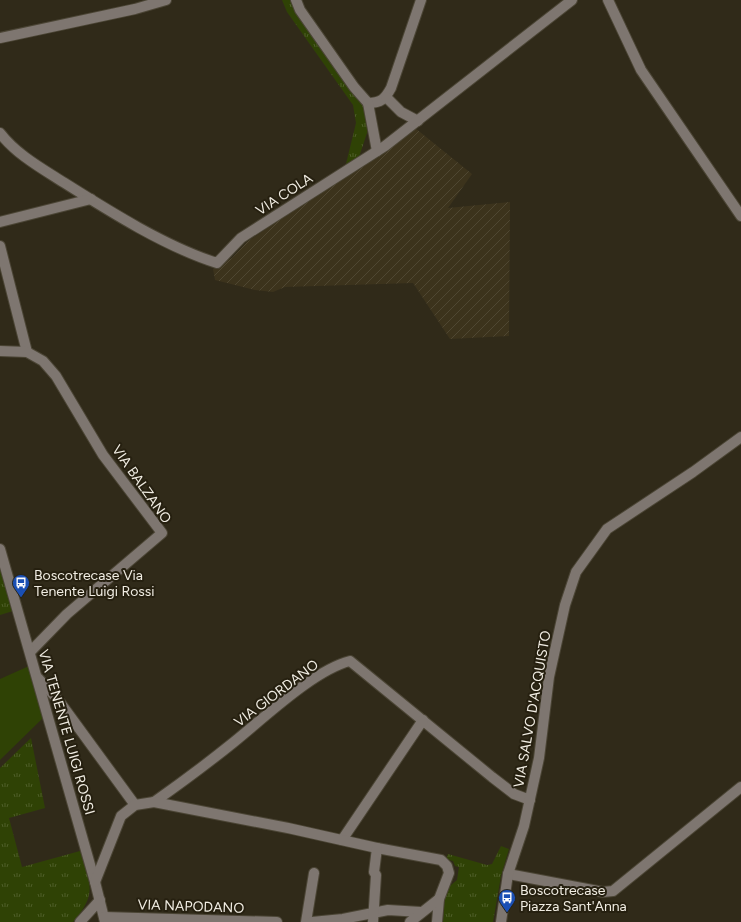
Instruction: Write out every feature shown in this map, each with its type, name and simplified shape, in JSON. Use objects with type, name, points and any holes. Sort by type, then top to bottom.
[{"type":"street","points":[[0,38],[135,9],[166,0]]},
{"type":"street","points":[[296,0],[300,10],[354,87],[368,103],[377,151]]},
{"type":"street","points":[[368,103],[378,103],[386,97],[403,56],[421,0]]},
{"type":"street","name":"VIA COLA","points":[[0,133],[30,161],[90,200],[190,254],[217,263],[241,238],[377,151],[418,121],[572,0]]},
{"type":"street","points":[[608,0],[641,70],[741,216]]},
{"type":"street","points":[[386,97],[400,112],[418,121]]},
{"type":"street","points":[[0,222],[90,200]]},
{"type":"street","points":[[0,246],[27,352]]},
{"type":"street","name":"VIA BALZANO","points":[[0,351],[27,352],[43,361],[56,376],[103,455],[162,533],[67,614],[30,652]]},
{"type":"street","name":"VIA SALVO D'ACQUISTO","points":[[501,922],[508,874],[530,800],[539,758],[549,677],[565,605],[576,572],[607,529],[741,437]]},
{"type":"street","points":[[647,502],[670,493],[741,443]]},
{"type":"street","name":"VIA TENENTE LUIGI ROSSI","points":[[0,550],[95,882],[104,920]]},
{"type":"street","name":"VIA GIORDANO","points":[[154,802],[213,759],[309,682],[337,664],[350,661],[514,794],[530,800]]},
{"type":"street","points":[[37,677],[59,701],[135,804]]},
{"type":"street","points":[[342,840],[423,720]]},
{"type":"street","points":[[508,874],[602,892],[613,891],[741,787]]},
{"type":"street","points":[[95,882],[121,816],[135,804],[154,802],[441,860],[448,866],[449,873],[439,899],[437,922]]},
{"type":"street","points":[[374,917],[376,875],[374,872],[377,848]]},
{"type":"street","points":[[306,922],[314,873]]},
{"type":"street","points":[[410,922],[439,899]]},
{"type":"street","points":[[80,922],[100,900]]},
{"type":"street","points":[[312,922],[374,917],[388,910],[421,912]]},
{"type":"street","name":"VIA NAPODANO","points":[[104,920],[277,922]]},
{"type":"shaded area","points":[[415,128],[472,174],[448,208],[510,202],[509,336],[450,339],[413,283],[285,287],[273,292],[255,290],[215,280],[213,269],[232,258],[247,242],[316,194],[360,169]]},
{"type":"green space","points":[[282,0],[290,0],[365,107],[370,124],[358,160],[345,168],[356,123],[353,105],[287,12]]},
{"type":"green space","points":[[0,564],[13,611],[0,615]]},
{"type":"green space","points":[[29,666],[44,717],[0,760],[0,679]]},
{"type":"green space","points":[[31,738],[45,808],[9,818],[22,867],[80,851],[87,872],[90,888],[86,903],[73,922],[0,922],[0,768]]},
{"type":"green space","points":[[501,846],[509,849],[501,876],[493,922],[443,922],[445,890],[457,880],[459,867],[455,866],[453,861],[446,859],[448,854],[487,865],[492,864]]},
{"type":"place","name":"Boscotrecase Via Tenente Luigi Rossi","points":[[21,598]]},
{"type":"place","name":"Boscotrecase Piazza Sant'Anna","points":[[507,913]]}]
